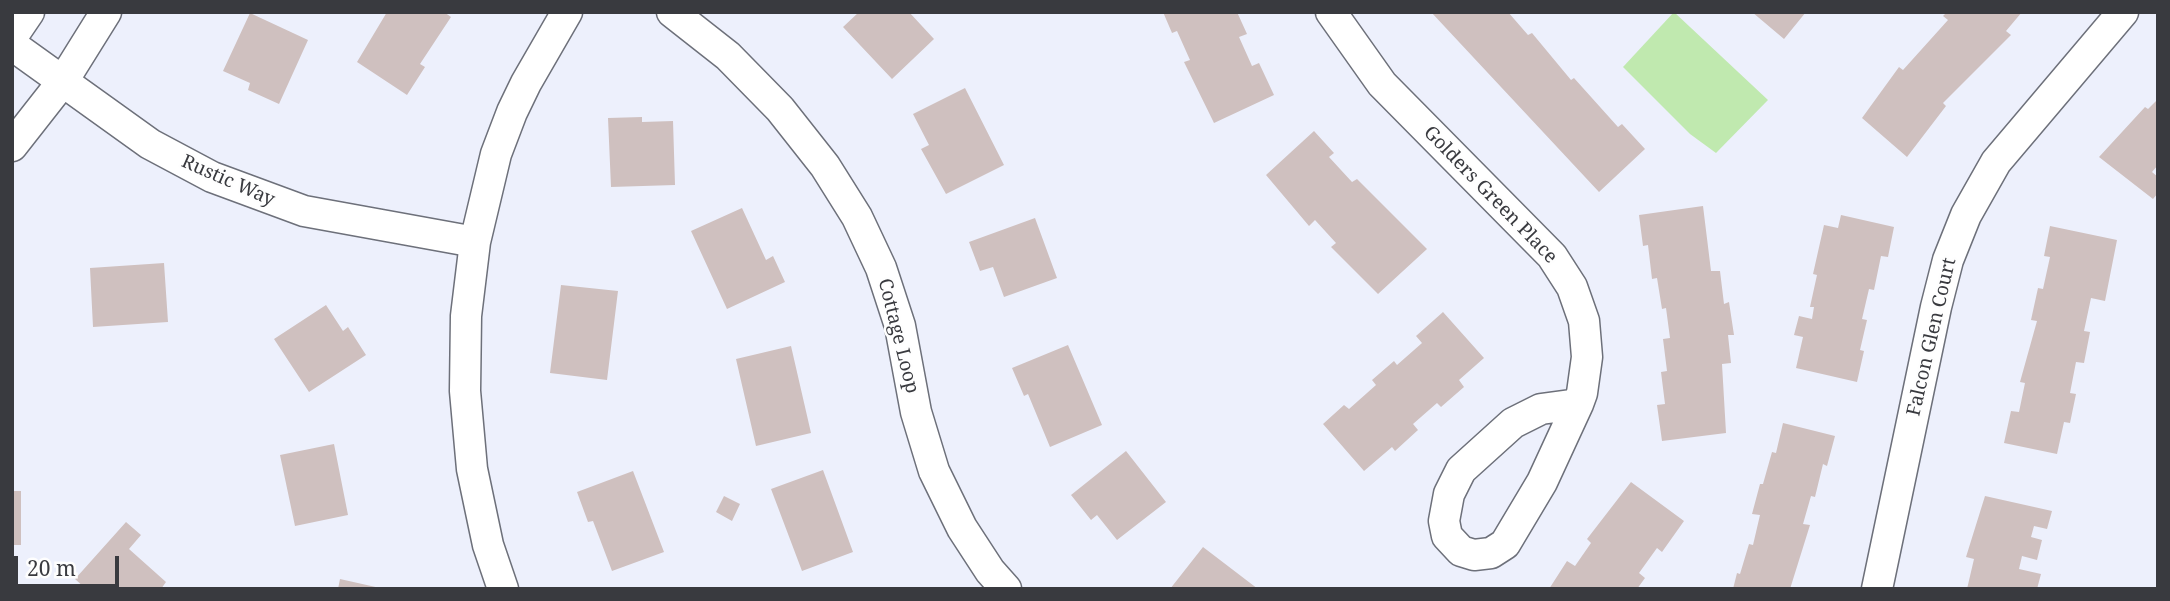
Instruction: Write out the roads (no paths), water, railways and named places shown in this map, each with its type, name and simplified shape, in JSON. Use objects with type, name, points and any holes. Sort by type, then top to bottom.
[{"type":"street","points":[[12,37],[29,12]]},
{"type":"street","points":[[12,146],[62,81],[106,12]]},
{"type":"street","points":[[503,589],[488,545],[472,469],[465,391],[466,316],[475,242],[496,154],[526,83],[567,12]]},
{"type":"street","name":"Cottage Loop","points":[[672,12],[728,56],[780,109],[825,166],[857,217],[881,268],[900,326],[916,412],[934,471],[962,527],[990,571],[1006,589]]},
{"type":"street","name":"Golders Green Place","points":[[1331,12],[1382,84],[1552,256],[1572,287],[1584,321],[1587,357],[1578,404],[1542,482],[1505,544],[1491,553],[1474,555],[1461,551],[1447,536],[1444,521],[1449,494],[1461,470],[1513,423],[1542,410],[1578,404]]},
{"type":"street","name":"Falcon Glen Court","points":[[1877,589],[1936,307],[1948,260],[1966,215],[1996,162],[2123,12]]},
{"type":"street","name":"Rustic Way","points":[[12,45],[150,144],[212,177],[304,211],[475,242]]}]
